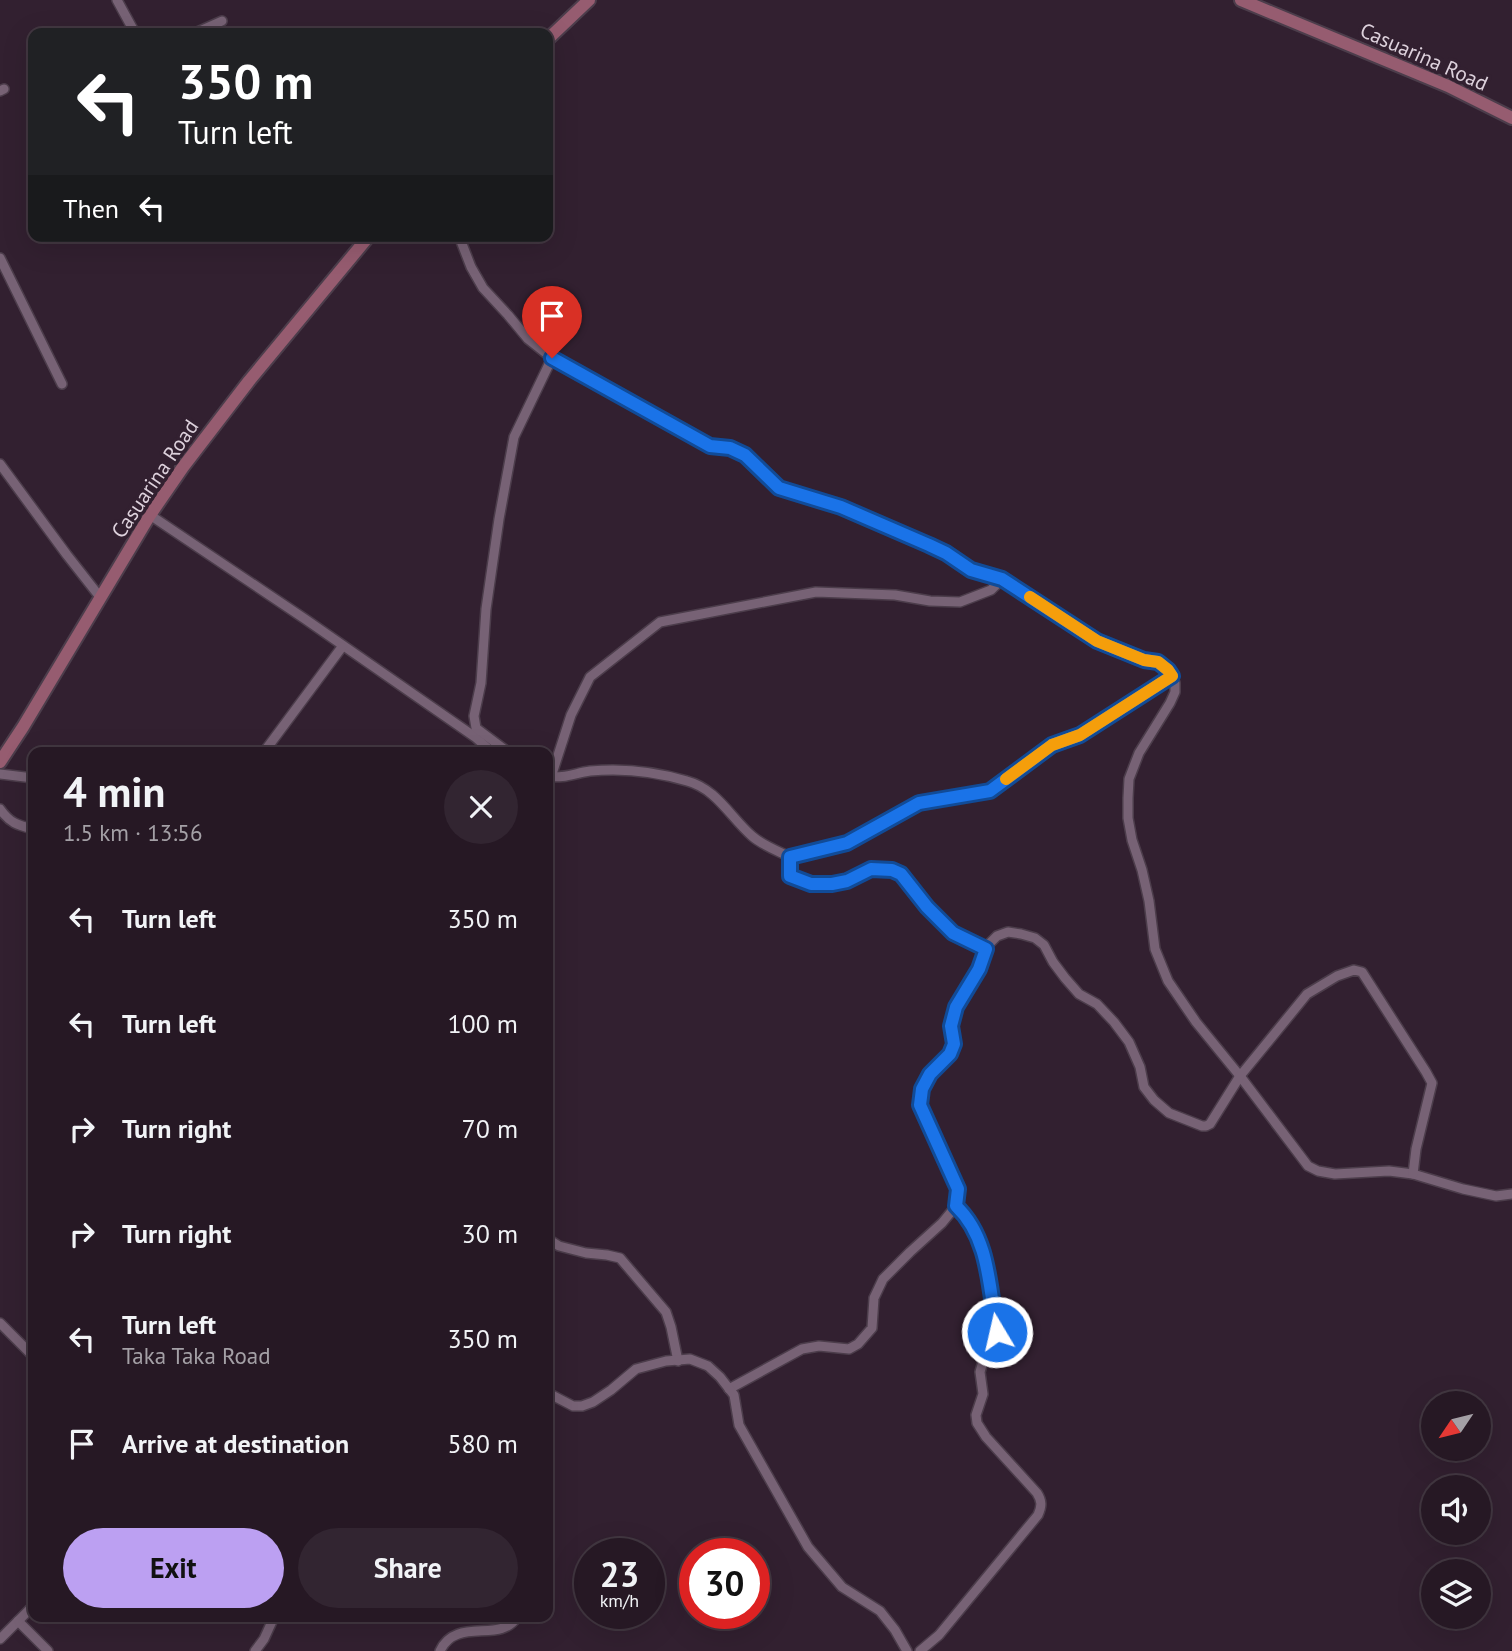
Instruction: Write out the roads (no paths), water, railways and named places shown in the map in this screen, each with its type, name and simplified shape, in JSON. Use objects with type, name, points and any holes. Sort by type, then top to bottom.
[{"type":"street","points":[[117,0],[132,28]]},
{"type":"street","points":[[553,34],[589,0]]},
{"type":"street","name":"Casuarina Road","points":[[1241,0],[1448,86],[1512,118]]},
{"type":"street","points":[[206,28],[222,21]]},
{"type":"street","name":"Casuarina Road","points":[[0,762],[150,515],[221,415],[364,242]]},
{"type":"street","points":[[461,242],[483,288],[528,339],[552,358],[710,446],[730,448],[745,455],[779,488],[841,507],[946,553],[971,570],[1002,579],[1097,641],[1144,660],[1158,662],[1168,670],[1175,683],[1175,692],[1139,753],[1129,779],[1128,818],[1149,901],[1155,949],[1168,981],[1196,1022],[1308,1166],[1335,1174],[1389,1171],[1413,1174],[1485,1194],[1512,1194]]},
{"type":"street","points":[[0,258],[62,384]]},
{"type":"street","points":[[0,281],[9,275]]},
{"type":"street","points":[[484,744],[476,729],[474,716],[481,683],[486,609],[499,519],[514,437],[552,358]]},
{"type":"street","points":[[0,464],[100,597]]},
{"type":"street","points":[[150,515],[487,747]]},
{"type":"street","points":[[553,765],[571,715],[590,677],[660,622],[816,592],[895,595],[930,601],[960,602],[991,590],[1002,579]]},
{"type":"street","points":[[268,747],[342,647]]},
{"type":"street","points":[[553,776],[565,778],[591,771],[620,770],[690,781],[717,797],[753,837],[790,857],[847,843],[919,803],[990,791],[1052,745],[1080,735],[1172,676]]},
{"type":"street","points":[[476,729],[501,747]]},
{"type":"street","points":[[0,774],[28,777]]},
{"type":"street","points":[[0,809],[6,818],[28,828]]},
{"type":"street","points":[[790,857],[790,876],[811,884],[847,881],[871,869],[892,870],[901,874],[927,907],[953,933],[986,949]]},
{"type":"street","points":[[729,1389],[802,1349],[819,1346],[849,1349],[858,1344],[872,1328],[874,1298],[883,1279],[942,1223],[956,1206],[958,1189],[920,1105],[922,1089],[930,1074],[950,1054],[954,1044],[951,1026],[956,1007],[979,969],[987,946],[997,936],[1008,932],[1035,938],[1044,945],[1053,962],[1079,994],[1097,1004],[1114,1022],[1129,1042],[1140,1067],[1144,1087],[1154,1100],[1169,1113],[1206,1126],[1210,1124],[1240,1076],[1307,994],[1337,975],[1358,970],[1366,976],[1432,1083],[1416,1149],[1413,1174]]},
{"type":"street","points":[[920,1651],[947,1626],[1041,1508],[1037,1493],[986,1437],[977,1423],[976,1415],[983,1394],[980,1372],[997,1332],[986,1261],[967,1217],[956,1206]]},
{"type":"street","points":[[553,1242],[586,1253],[620,1258],[666,1312],[678,1361]]},
{"type":"street","points":[[0,1323],[28,1351]]},
{"type":"street","points":[[553,1396],[573,1406],[582,1406],[611,1390],[636,1369],[666,1361],[690,1359],[708,1366],[734,1395],[739,1425],[808,1547],[842,1587],[880,1611],[907,1651]]},
{"type":"street","points":[[0,1639],[28,1611]]},
{"type":"street","points":[[18,1621],[48,1651]]},
{"type":"street","points":[[255,1651],[272,1622]]},
{"type":"street","points":[[440,1651],[446,1641],[457,1634],[504,1628],[513,1622]]}]
